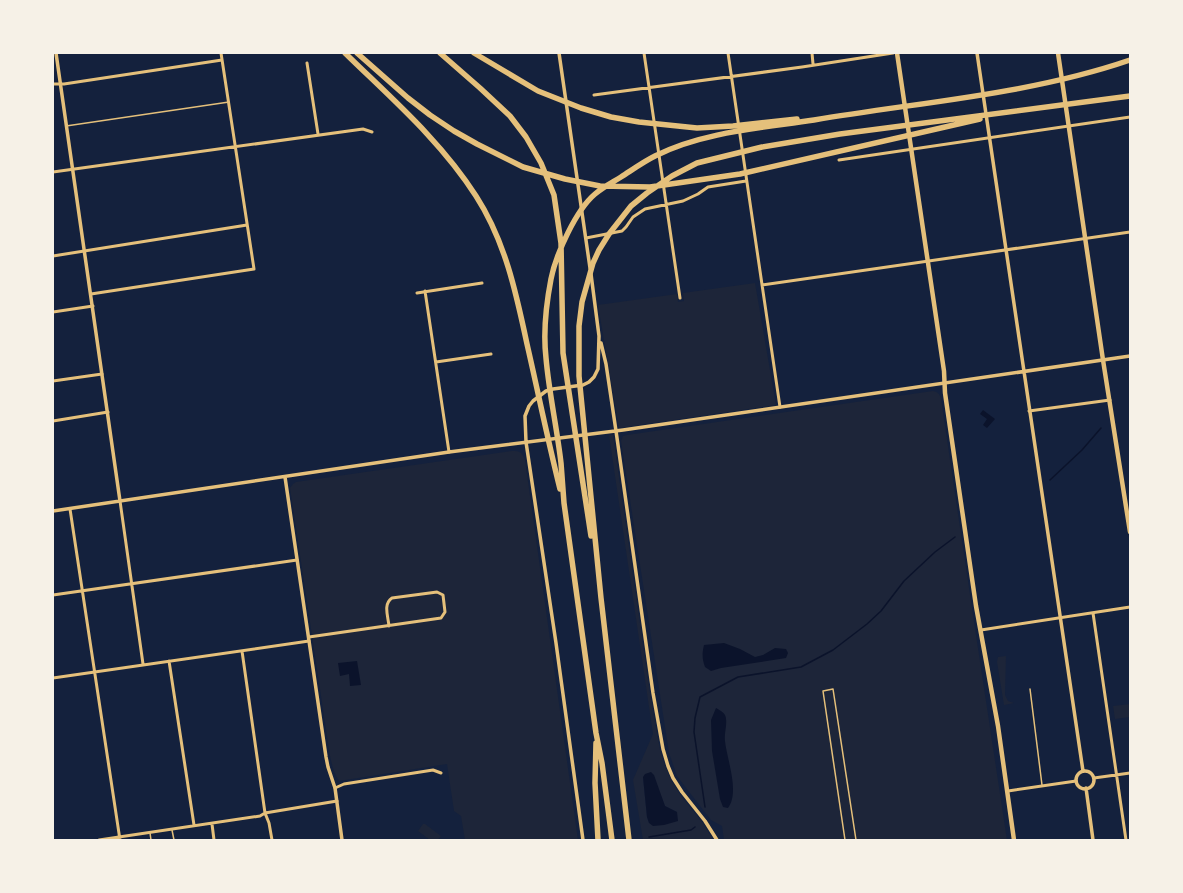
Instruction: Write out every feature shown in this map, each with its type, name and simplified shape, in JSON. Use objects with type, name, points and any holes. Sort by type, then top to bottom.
[{"type":"highway","points":[[345,53],[430,138],[458,169],[477,197],[500,241],[510,268],[554,465],[564,503]]},
{"type":"highway","points":[[357,53],[408,98],[430,115],[477,144],[523,167],[565,179],[600,186],[650,187],[740,174],[1013,111]]},
{"type":"highway","points":[[440,53],[510,116],[526,137],[541,163],[554,195],[561,244],[563,353],[601,598]]},
{"type":"highway","points":[[474,53],[538,91],[581,108],[611,117],[639,122],[697,128],[733,126],[869,111]]},
{"type":"highway","points":[[612,840],[564,503],[561,464],[546,357],[545,326],[551,276],[562,244],[576,217],[594,194],[655,156],[687,143],[721,135],[952,99],[1057,80],[1108,68],[1130,60]]},
{"type":"highway","points":[[1098,99],[1130,92]]},
{"type":"highway","points":[[630,840],[601,598],[579,376],[579,326],[582,302],[593,263],[599,250],[621,218],[636,201],[672,176],[697,163],[762,147],[840,134],[1130,96]]},
{"type":"highway","points":[[596,733],[595,783],[598,840]]},
{"type":"main road","points":[[897,53],[944,371],[944,393],[1008,790],[1014,840]]},
{"type":"main road","points":[[1058,53],[1130,532]]},
{"type":"street","points":[[56,53],[143,664]]},
{"type":"street","points":[[91,294],[254,269],[221,53]]},
{"type":"street","points":[[559,53],[599,336],[606,364],[653,693],[663,749],[673,778],[705,821],[717,840]]},
{"type":"street","points":[[644,53],[680,298]]},
{"type":"street","points":[[728,53],[780,407]]},
{"type":"street","points":[[812,53],[814,64]]},
{"type":"street","points":[[594,95],[893,53]]},
{"type":"street","points":[[977,53],[1083,771]]},
{"type":"street","points":[[53,84],[64,84],[222,60]]},
{"type":"street","points":[[307,63],[318,134]]},
{"type":"street","points":[[839,160],[1130,117]]},
{"type":"street","points":[[53,172],[318,134],[363,129],[372,132]]},
{"type":"street","points":[[586,238],[622,231],[638,213],[652,207],[683,201],[698,194],[708,187],[746,181]]},
{"type":"street","points":[[53,256],[247,225]]},
{"type":"street","points":[[762,286],[1130,232]]},
{"type":"street","points":[[417,293],[482,283]]},
{"type":"street","points":[[425,292],[449,452]]},
{"type":"street","points":[[53,312],[93,306]]},
{"type":"street","points":[[583,840],[560,666],[526,442],[525,416],[533,401],[546,392],[553,389],[583,385],[594,377],[599,363],[599,336]]},
{"type":"street","points":[[436,362],[491,354]]},
{"type":"street","points":[[53,511],[449,452],[616,431],[1130,356]]},
{"type":"street","points":[[53,381],[102,374]]},
{"type":"street","points":[[1029,411],[1110,400]]},
{"type":"street","points":[[53,420],[108,412]]},
{"type":"street","points":[[285,477],[327,762],[335,788],[337,801],[342,840],[337,840]]},
{"type":"street","points":[[70,509],[119,838]]},
{"type":"street","points":[[53,595],[297,560]]},
{"type":"street","points":[[53,678],[242,651],[441,618],[445,612],[443,595],[437,592],[392,598],[386,605],[389,626]]},
{"type":"street","points":[[981,630],[1130,608]]},
{"type":"street","points":[[1093,613],[1126,840]]},
{"type":"street","points":[[242,651],[266,813],[272,840]]},
{"type":"street","points":[[169,661],[194,825]]},
{"type":"street","points":[[335,788],[344,784],[427,771],[437,771],[441,773]]},
{"type":"street","points":[[1083,771],[1089,771],[1094,778],[1091,786],[1086,788],[1078,786],[1076,781],[1078,773],[1083,771]]},
{"type":"street","points":[[1094,778],[1130,773]]},
{"type":"street","points":[[1008,790],[1076,781]]},
{"type":"street","points":[[1086,788],[1094,840]]},
{"type":"street","points":[[99,840],[194,825],[212,824],[337,801]]},
{"type":"street","points":[[212,824],[214,840]]},
{"type":"lane","points":[[66,126],[228,102]]},
{"type":"lane","points":[[1030,689],[1042,786]]},
{"type":"lane","points":[[844,840],[823,691],[833,690],[856,840]]},
{"type":"lane","points":[[172,829],[174,840]]},
{"type":"lane","points":[[150,833],[151,840]]},
{"type":"shaded area","points":[[755,283],[776,405],[619,428],[598,305],[677,294],[678,302],[684,301],[683,293]]},
{"type":"shaded area","points":[[933,391],[939,394],[941,400],[1007,840],[724,840],[722,826],[711,820],[677,776],[669,753],[621,441],[623,436]]},
{"type":"shaded area","points":[[983,410],[995,419],[987,428],[983,425],[987,419],[980,414]]},
{"type":"shaded area","points":[[609,435],[613,435],[650,693],[660,750],[671,780],[681,796],[703,823],[713,840],[643,840],[633,780],[653,734]],"holes":[[[643,777],[660,794],[665,806],[677,812],[649,823],[647,817]]]},
{"type":"shaded area","points":[[512,451],[520,452],[525,460],[578,840],[465,840],[461,816],[454,811],[447,764],[339,781],[334,772],[330,756],[290,488],[296,482]]},
{"type":"shaded area","points":[[724,643],[755,657],[763,655],[775,648],[786,649],[788,653],[786,658],[721,668],[711,671],[705,667],[704,664],[704,645]]},
{"type":"shaded area","points":[[1006,656],[1005,695],[1008,701],[1014,703],[1004,705],[997,662],[998,657]]},
{"type":"shaded area","points":[[357,661],[361,685],[350,686],[349,674],[340,676],[338,663]]},
{"type":"shaded area","points":[[1130,704],[1130,717],[1115,719],[1113,706]]},
{"type":"shaded area","points":[[716,708],[723,712],[726,717],[725,741],[733,785],[733,793],[728,808],[723,807],[720,799],[712,751],[711,720]]},
{"type":"shaded area","points":[[651,772],[654,775],[665,806],[677,812],[678,821],[653,826],[649,823],[647,817],[643,777],[645,774]]},
{"type":"shaded area","points":[[423,824],[441,836],[438,840],[430,840],[418,831]]},
{"type":"waterway","points":[[1050,480],[1082,450],[1101,428]]},
{"type":"waterway","points":[[705,807],[694,732],[695,718],[700,697],[738,677],[801,667],[833,650],[867,624],[881,611],[904,581],[935,552],[955,537]]},
{"type":"waterway","points":[[649,837],[691,830],[695,827]]}]
